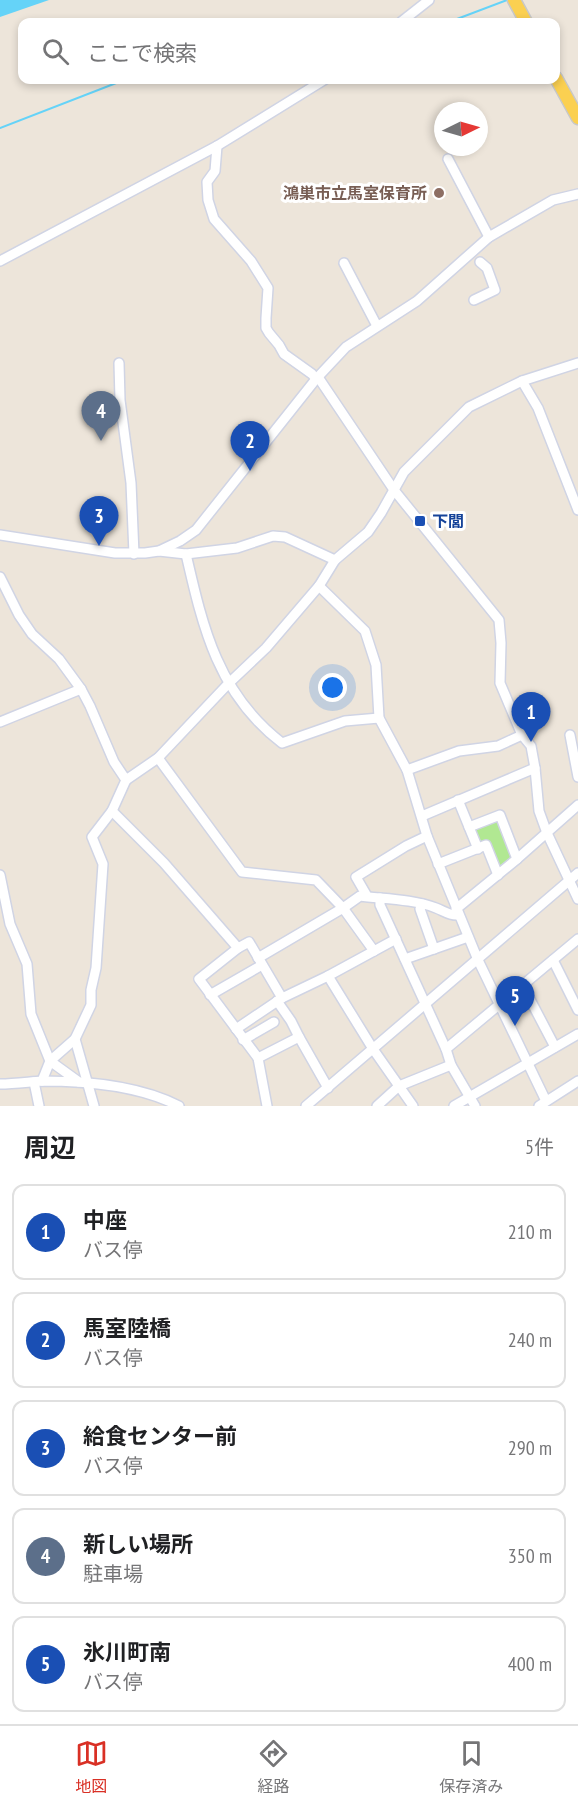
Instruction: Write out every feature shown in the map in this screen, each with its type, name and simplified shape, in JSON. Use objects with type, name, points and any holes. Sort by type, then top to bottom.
[{"type":"main road","points":[[514,0],[524,18]]},
{"type":"main road","points":[[559,84],[572,97],[578,118]]},
{"type":"street","points":[[406,18],[429,0]]},
{"type":"street","points":[[0,261],[217,146],[318,84]]},
{"type":"street","points":[[217,146],[215,171],[207,182],[208,200],[214,219],[251,261],[268,288],[266,328],[284,354],[317,378],[394,490],[499,620],[500,683],[522,735],[531,746],[536,768],[540,811],[547,832],[578,899]]},
{"type":"street","points":[[448,159],[489,237]]},
{"type":"street","points":[[0,535],[134,554],[159,551],[180,541],[207,519],[224,494],[317,378],[346,347],[417,301],[489,237],[553,200],[578,194]]},
{"type":"street","points":[[474,300],[495,290],[487,268],[480,262]]},
{"type":"street","points":[[344,263],[377,326]]},
{"type":"street","points":[[119,363],[120,400],[131,483],[134,554]]},
{"type":"street","points":[[39,1106],[38,1082],[50,1061],[75,1039],[92,1005],[91,990],[96,968],[103,864],[92,837],[112,811],[126,780],[158,758],[228,684],[266,648],[319,586],[335,560],[368,532],[404,472],[470,407],[522,381],[578,363]]},
{"type":"street","points":[[522,381],[538,408],[578,510]]},
{"type":"street","points":[[159,551],[186,554],[237,548],[273,536],[285,537],[335,560]]},
{"type":"street","points":[[186,554],[202,621],[213,653],[228,684],[244,707],[265,730],[282,743],[345,721],[379,718]]},
{"type":"street","points":[[0,577],[19,615],[32,634],[58,659],[81,689],[114,762],[126,780]]},
{"type":"street","points":[[319,586],[365,631],[376,664],[379,718],[407,770],[427,836],[457,912],[528,1064],[542,1104],[578,1081]]},
{"type":"street","points":[[0,722],[81,689]]},
{"type":"street","points":[[407,770],[459,751],[498,746],[522,735]]},
{"type":"street","points":[[570,735],[578,777]]},
{"type":"street","points":[[158,758],[242,872],[316,880],[343,908],[374,951]]},
{"type":"street","points":[[422,816],[536,768]]},
{"type":"street","points":[[458,800],[478,849]]},
{"type":"street","points":[[210,995],[360,896],[422,904],[453,916],[578,806]]},
{"type":"street","points":[[112,811],[164,863],[237,948]]},
{"type":"street","points":[[469,827],[501,815],[517,859]]},
{"type":"street","points":[[367,896],[356,877],[406,846],[427,836]]},
{"type":"street","points":[[438,864],[486,845],[498,875]]},
{"type":"street","points":[[306,1106],[578,873]]},
{"type":"street","points":[[0,875],[10,924],[27,964],[32,1014],[50,1061],[83,1082]]},
{"type":"street","points":[[380,898],[380,905],[446,1049],[451,1065],[472,1102]]},
{"type":"street","points":[[422,904],[420,909],[434,949]]},
{"type":"street","points":[[405,959],[468,937]]},
{"type":"street","points":[[236,1029],[279,1000],[396,939]]},
{"type":"street","points":[[446,1049],[578,939]]},
{"type":"street","points":[[267,1106],[258,1058],[199,979],[237,948],[249,942],[328,1088]]},
{"type":"street","points":[[553,960],[578,1010]]},
{"type":"street","points":[[328,976],[373,1049],[413,1106]]},
{"type":"street","points":[[523,986],[555,1047]]},
{"type":"street","points":[[243,1040],[274,1022]]},
{"type":"street","points":[[454,1106],[472,1102],[578,1034]]},
{"type":"street","points":[[258,1058],[299,1037]]},
{"type":"street","points":[[75,1039],[83,1082],[94,1106]]},
{"type":"street","points":[[377,1106],[399,1086],[451,1065]]},
{"type":"street","points":[[0,1084],[83,1082],[141,1093],[179,1106]]},
{"type":"green space","points":[[501,820],[513,858],[500,869],[479,844],[474,827]]},
{"type":"water","points":[[0,0],[49,0],[0,17]]},
{"type":"waterway","points":[[460,18],[507,0]]},
{"type":"waterway","points":[[0,128],[114,84]]},
{"type":"place","name":"鴻巣市立馬室保育所","points":[[439,193]]},
{"type":"place","name":"新しい場所","points":[[101,441]]},
{"type":"place","name":"馬室陸橋","points":[[250,471]]},
{"type":"place","name":"下閭","points":[[420,521]]},
{"type":"place","name":"給食センター前","points":[[99,546]]},
{"type":"place","name":"中座","points":[[531,742]]},
{"type":"place","name":"氷川町南","points":[[515,1026]]}]
